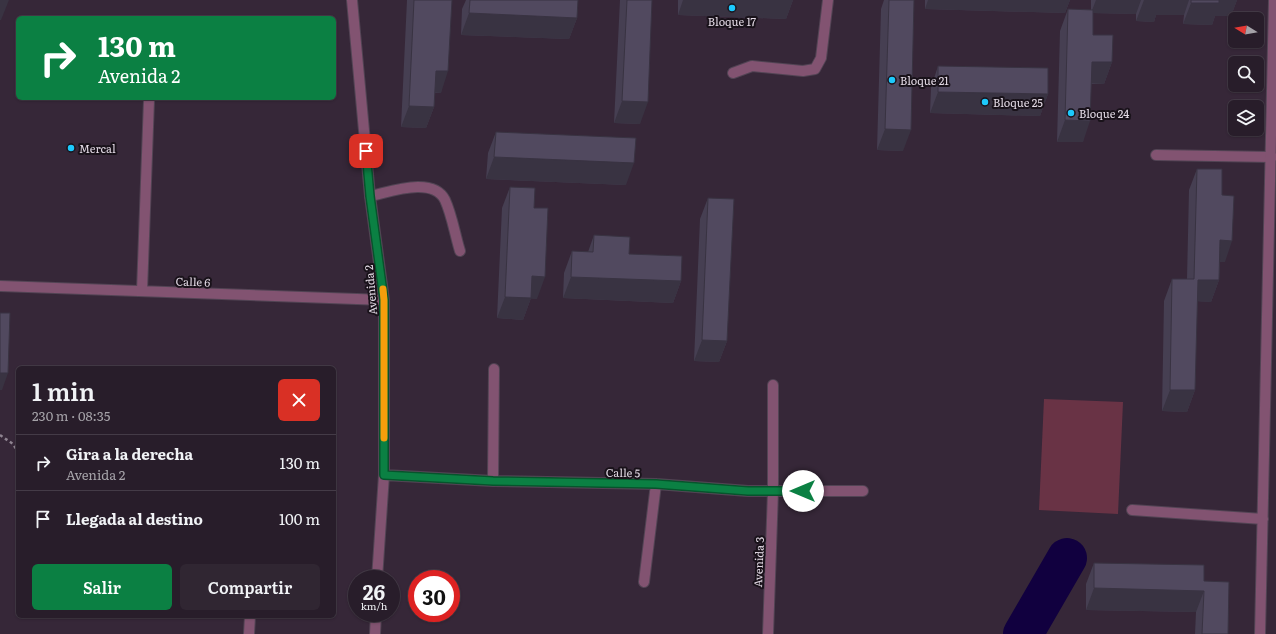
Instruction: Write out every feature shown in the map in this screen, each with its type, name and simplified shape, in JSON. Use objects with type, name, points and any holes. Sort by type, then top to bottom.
[{"type":"street","name":"Avenida 2","points":[[352,0],[370,196],[384,300],[384,475],[379,570]]},
{"type":"street","points":[[733,74],[752,66],[803,71],[815,69],[821,58],[828,0]]},
{"type":"street","points":[[1260,634],[1272,157],[1274,0]]},
{"type":"street","points":[[142,291],[149,100]]},
{"type":"street","points":[[1156,155],[1272,157]]},
{"type":"street","points":[[370,196],[420,186],[435,191],[445,199],[460,251]]},
{"type":"street","name":"Calle 6","points":[[0,286],[384,300]]},
{"type":"street","points":[[493,481],[494,369]]},
{"type":"street","name":"Avenida 3","points":[[768,634],[773,491],[773,385]]},
{"type":"street","name":"Calle 5","points":[[384,475],[493,481],[656,484],[748,491],[863,491]]},
{"type":"street","points":[[644,582],[656,484]]},
{"type":"street","points":[[1132,510],[1262,520]]},
{"type":"street","points":[[249,634],[250,618]]},
{"type":"street","points":[[375,634],[376,622]]},
{"type":"path","points":[[0,435],[13,444],[16,449]]},
{"type":"shaded area","points":[[1044,399],[1123,402],[1118,514],[1039,510]]},
{"type":"building","points":[[414,0],[452,0],[448,71],[436,71],[434,107],[409,106]]},
{"type":"building","points":[[470,0],[578,0],[577,18],[469,13]]},
{"type":"building","points":[[627,0],[652,0],[648,102],[622,101]]},
{"type":"building","name":"Bloque 21","points":[[889,0],[914,0],[911,130],[885,129]]},
{"type":"building","points":[[1191,0],[1219,0],[1219,3],[1191,3]]},
{"type":"building","points":[[1068,9],[1093,10],[1093,35],[1113,35],[1112,62],[1092,62],[1090,121],[1065,120]]},
{"type":"building","points":[[938,66],[1048,68],[1048,94],[938,92]]},
{"type":"building","points":[[496,132],[636,138],[634,163],[494,157]]},
{"type":"building","points":[[1197,169],[1222,169],[1222,195],[1234,196],[1232,241],[1220,240],[1219,280],[1198,280],[1195,390],[1170,390],[1172,279],[1194,279]]},
{"type":"building","points":[[510,187],[535,188],[534,208],[548,208],[545,277],[532,276],[531,298],[505,297]]},
{"type":"building","points":[[708,198],[734,199],[727,341],[702,340]]},
{"type":"building","points":[[594,235],[630,237],[629,254],[682,256],[681,281],[571,277],[572,251],[593,252]]},
{"type":"building","points":[[0,313],[10,313],[8,373],[0,373]]},
{"type":"building","points":[[1094,563],[1204,565],[1204,581],[1229,582],[1228,634],[1202,634],[1204,591],[1094,588]]},
{"type":"waterway","points":[[1023,634],[1067,558]]},
{"type":"slow traffic","points":[[383,289],[384,438]]},
{"type":"place","name":"Bloque 17","points":[[732,8]]},
{"type":"place","name":"Bloque 21","points":[[892,80]]},
{"type":"place","name":"Bloque 25","points":[[985,102]]},
{"type":"place","name":"Bloque 24","points":[[1071,113]]},
{"type":"place","name":"Mercal","points":[[71,148]]},
{"type":"route","points":[[366,151],[370,196],[384,300],[384,475],[493,481],[656,484],[748,491],[803,491]]}]
